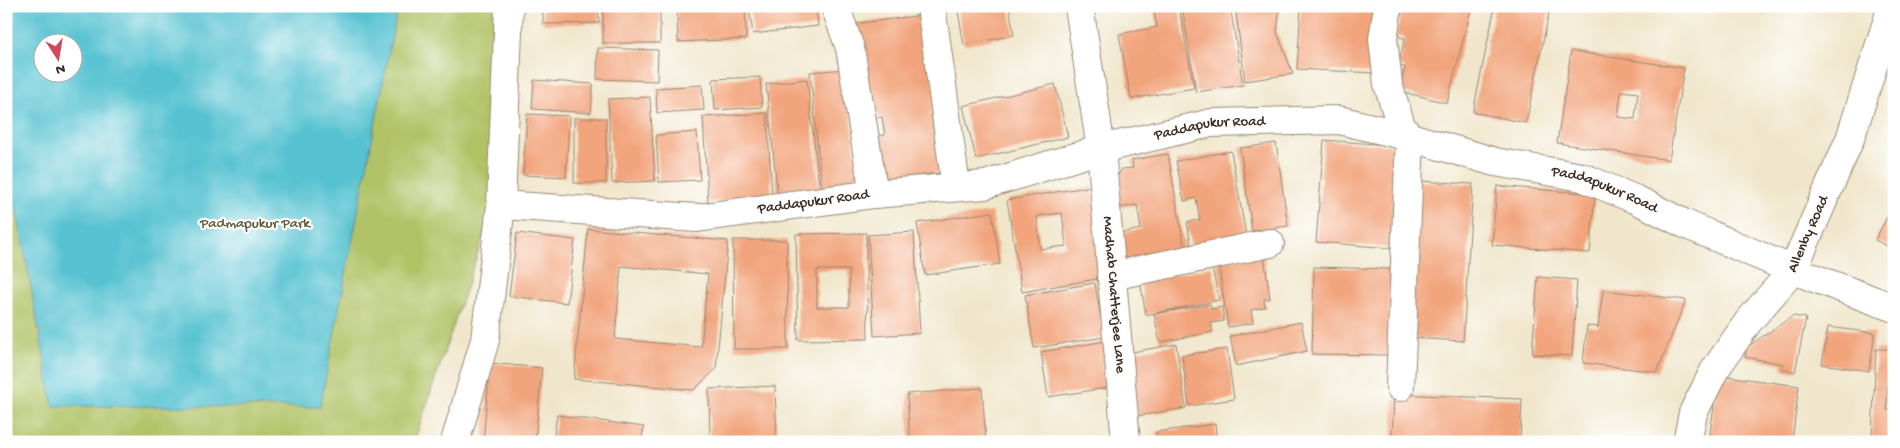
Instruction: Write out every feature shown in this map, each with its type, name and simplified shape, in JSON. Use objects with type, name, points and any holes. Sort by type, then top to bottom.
[{"type":"street","points":[[455,442],[486,340],[501,205],[509,6]]},
{"type":"street","points":[[835,6],[850,48],[874,194]]},
{"type":"street","points":[[931,6],[956,187]]},
{"type":"street","name":"Madhab Chatterjee Lane","points":[[1079,6],[1101,149],[1126,442]]},
{"type":"street","points":[[1388,6],[1384,39],[1388,84],[1400,126],[1410,137],[1400,387]]},
{"type":"street","name":"Allenby Road","points":[[1687,442],[1693,413],[1714,371],[1748,322],[1793,270],[1850,139],[1892,6]]},
{"type":"street","name":"Paddapukur Road","points":[[501,205],[697,218],[874,194],[985,184],[1101,149],[1212,123],[1268,120],[1338,120],[1410,137],[1495,162],[1582,177],[1793,270],[1894,308]]},
{"type":"street","points":[[1111,276],[1270,243]]},
{"type":"green space","name":"Padmapukur Park","points":[[6,6],[503,6],[490,217],[414,442],[6,442]]},
{"type":"water","name":"Padmapukur Park","points":[[6,6],[398,6],[320,407],[53,406],[6,153]]},
{"type":"building","points":[[543,6],[598,6],[599,23],[543,24]]},
{"type":"building","points":[[603,6],[660,6],[660,43],[603,43]]},
{"type":"building","points":[[745,6],[746,39],[678,42],[677,9]]},
{"type":"building","points":[[749,6],[816,6],[818,26],[753,34]]},
{"type":"building","points":[[957,6],[1009,6],[1014,35],[964,45]]},
{"type":"building","points":[[1182,6],[1230,6],[1243,85],[1196,92]]},
{"type":"building","points":[[1235,6],[1280,6],[1277,32],[1293,74],[1245,81]]},
{"type":"building","points":[[1301,6],[1380,6],[1376,73],[1297,69]]},
{"type":"building","points":[[1403,6],[1472,6],[1447,103],[1399,91],[1405,67],[1398,66],[1405,38],[1396,36]]},
{"type":"building","points":[[1495,6],[1542,6],[1550,8],[1526,123],[1473,112]]},
{"type":"building","points":[[1179,7],[1194,88],[1131,99],[1119,34],[1157,27],[1154,12]]},
{"type":"building","points":[[923,15],[937,109],[931,112],[936,149],[941,148],[945,172],[886,180],[879,136],[885,135],[882,117],[867,120],[852,24]]},
{"type":"building","points":[[598,48],[658,50],[657,81],[597,79]]},
{"type":"building","points":[[1571,51],[1684,68],[1669,160],[1557,143]],"holes":[[[1621,91],[1638,93],[1635,119],[1618,117]]]},
{"type":"building","points":[[846,69],[859,186],[822,191],[810,72]]},
{"type":"building","points":[[760,77],[762,107],[715,110],[713,79]]},
{"type":"building","points":[[807,79],[820,193],[778,198],[766,84]]},
{"type":"building","points":[[534,80],[593,84],[591,113],[532,109]]},
{"type":"building","points":[[1055,84],[1068,137],[976,159],[963,106]]},
{"type":"building","points":[[702,85],[704,110],[657,113],[656,88]]},
{"type":"building","points":[[650,97],[655,181],[612,183],[608,99]]},
{"type":"building","points":[[767,113],[772,198],[708,202],[703,117]]},
{"type":"building","points":[[527,114],[569,116],[566,177],[523,175]]},
{"type":"building","points":[[574,118],[606,118],[606,183],[574,183]]},
{"type":"building","points":[[697,132],[700,180],[659,182],[656,135]]},
{"type":"building","points":[[1324,140],[1400,146],[1391,248],[1316,242]]},
{"type":"building","points":[[1276,143],[1288,226],[1252,231],[1240,148]]},
{"type":"building","points":[[1231,151],[1246,235],[1191,245],[1187,222],[1200,220],[1196,198],[1184,201],[1176,161]]},
{"type":"building","points":[[1168,154],[1186,256],[1117,269],[1111,235],[1141,229],[1137,205],[1117,208],[1112,184],[1122,169],[1133,168],[1132,160]]},
{"type":"building","points":[[1420,181],[1473,184],[1463,341],[1410,338]]},
{"type":"building","points":[[1093,186],[1102,278],[1022,292],[1007,200]],"holes":[[[1062,213],[1066,246],[1040,249],[1037,216]]]},
{"type":"building","points":[[1497,186],[1595,194],[1590,253],[1492,245]]},
{"type":"building","points":[[1894,204],[1894,249],[1875,240]]},
{"type":"building","points":[[992,212],[1000,264],[925,275],[917,223]]},
{"type":"building","points":[[588,229],[728,241],[716,369],[694,390],[574,379]],"holes":[[[621,266],[708,274],[701,347],[615,339]]]},
{"type":"building","points":[[914,232],[920,333],[874,336],[868,235]]},
{"type":"building","points":[[517,233],[575,240],[567,303],[509,296]]},
{"type":"building","points":[[866,233],[868,339],[798,340],[796,234]],"holes":[[[817,270],[849,270],[849,307],[817,307]]]},
{"type":"building","points":[[733,240],[787,240],[788,349],[734,349]]},
{"type":"building","points":[[1264,255],[1270,299],[1264,299],[1265,307],[1251,310],[1253,323],[1228,327],[1218,262]]},
{"type":"building","points":[[1212,267],[1219,300],[1146,315],[1140,281]]},
{"type":"building","points":[[1314,267],[1390,269],[1388,355],[1312,354]]},
{"type":"building","points":[[1538,277],[1577,280],[1572,356],[1532,354]]},
{"type":"building","points":[[1095,283],[1104,337],[1034,348],[1025,295]]},
{"type":"building","points":[[1603,290],[1686,300],[1657,372],[1583,363],[1587,326],[1598,327]]},
{"type":"building","points":[[1210,304],[1211,309],[1222,307],[1224,321],[1211,323],[1213,332],[1160,342],[1154,314]]},
{"type":"building","points":[[1793,316],[1806,318],[1795,372],[1782,369],[1783,364],[1745,357],[1747,347]]},
{"type":"building","points":[[1301,322],[1307,351],[1236,366],[1230,336]]},
{"type":"building","points":[[1828,327],[1875,333],[1869,371],[1822,364]]},
{"type":"building","points":[[1106,341],[1113,387],[1048,397],[1041,352]]},
{"type":"building","points":[[1176,344],[1186,408],[1137,416],[1127,353]]},
{"type":"building","points":[[1227,349],[1234,399],[1189,406],[1182,355]]},
{"type":"building","points":[[1876,349],[1894,349],[1894,374],[1888,374],[1887,410],[1894,410],[1894,442],[1889,442],[1889,438],[1872,437]]},
{"type":"building","points":[[490,363],[542,368],[535,442],[483,442]]},
{"type":"building","points":[[1718,375],[1799,386],[1792,442],[1709,442]]},
{"type":"building","points":[[775,386],[777,442],[710,442],[709,389]]},
{"type":"building","points":[[982,388],[986,442],[910,442],[907,394]]},
{"type":"building","points":[[1394,394],[1522,399],[1520,442],[1392,442]]},
{"type":"building","points":[[557,415],[644,427],[641,442],[553,442]]},
{"type":"building","points":[[1215,424],[1217,442],[1158,442],[1156,432]]},
{"type":"building","points":[[895,438],[895,442],[817,442],[817,440]]}]
